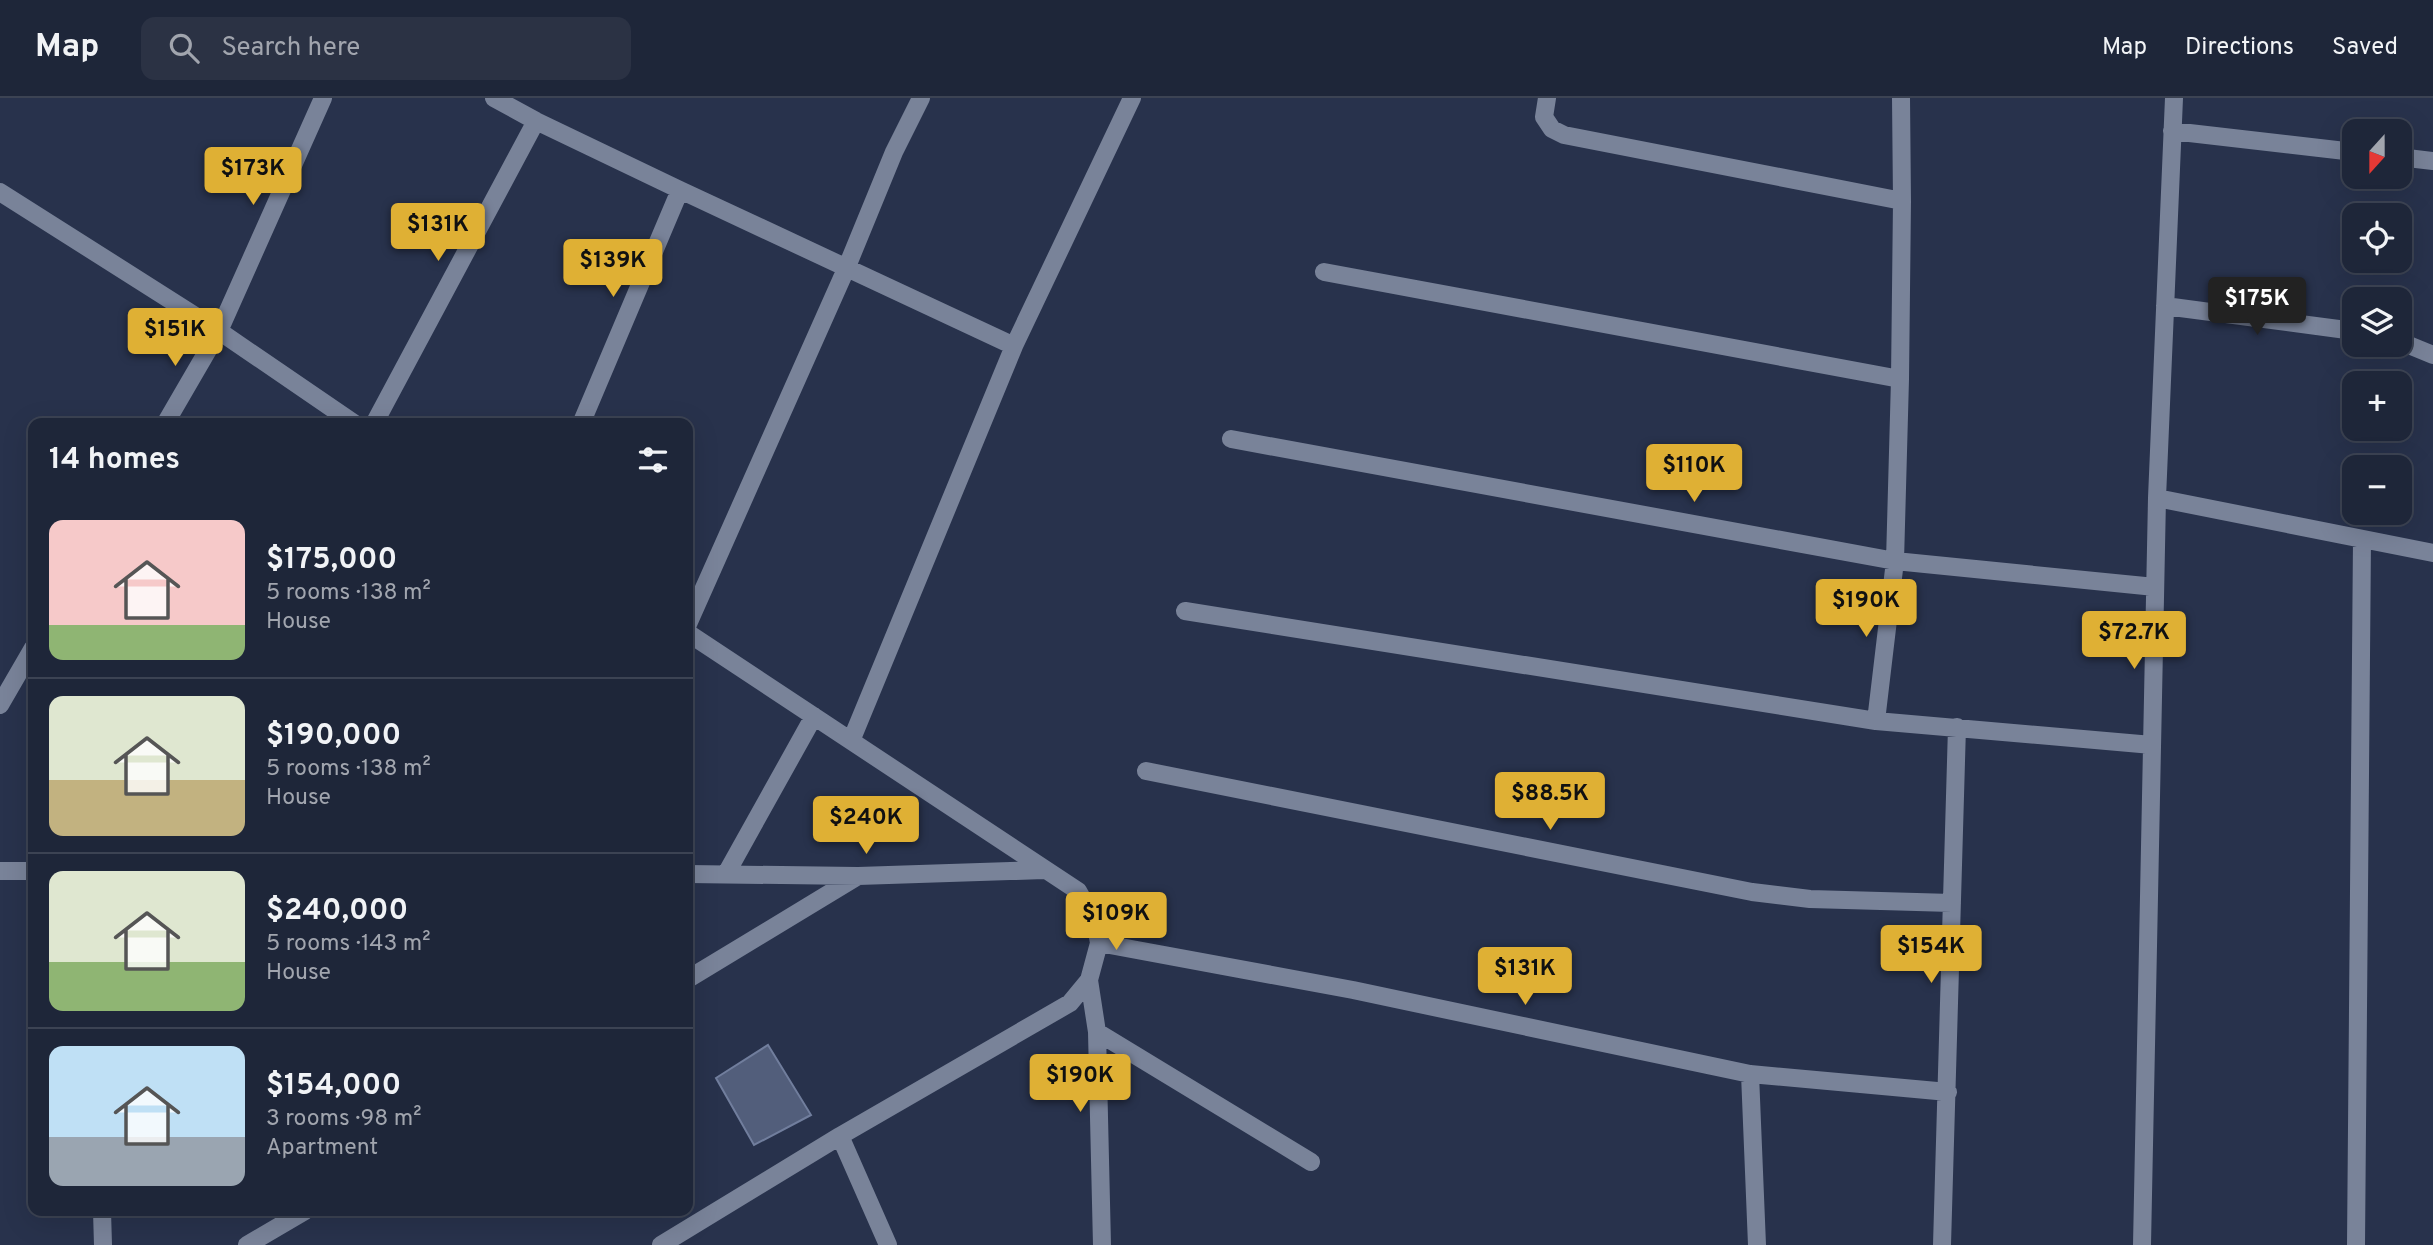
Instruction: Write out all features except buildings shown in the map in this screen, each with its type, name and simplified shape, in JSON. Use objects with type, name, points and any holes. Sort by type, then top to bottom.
[{"type":"street","points":[[168,418],[219,331],[323,98]]},
{"type":"street","points":[[494,98],[680,190],[1014,346]]},
{"type":"street","points":[[693,613],[846,269],[894,152],[921,98]]},
{"type":"street","points":[[851,741],[1014,346],[1132,98]]},
{"type":"street","points":[[1547,98],[1545,117],[1552,128],[1564,135],[1902,201]]},
{"type":"street","points":[[1876,721],[1895,561],[1900,380],[1901,98]]},
{"type":"street","points":[[2142,1245],[2157,498],[2174,98]]},
{"type":"street","points":[[377,418],[536,121]]},
{"type":"street","points":[[2172,131],[2342,151]]},
{"type":"street","points":[[2412,159],[2433,161]]},
{"type":"street","points":[[585,418],[680,190]]},
{"type":"street","points":[[0,192],[219,331],[346,418]]},
{"type":"street","points":[[1324,272],[1900,380]]},
{"type":"street","points":[[2165,306],[2342,329]]},
{"type":"street","points":[[2412,346],[2433,355]]},
{"type":"street","points":[[1231,439],[1895,561],[2155,587]]},
{"type":"street","points":[[2157,498],[2433,553]]},
{"type":"street","points":[[2356,1245],[2362,539]]},
{"type":"street","points":[[1185,611],[1876,721],[2152,745]]},
{"type":"street","points":[[693,636],[1078,891],[1095,921],[1098,943],[1089,981],[1097,1032],[1102,1245]]},
{"type":"street","points":[[0,705],[28,657]]},
{"type":"street","points":[[726,874],[814,716]]},
{"type":"street","points":[[1942,1245],[1957,727]]},
{"type":"street","points":[[1146,771],[1752,892],[1810,899],[1952,903]]},
{"type":"street","points":[[693,874],[858,876],[1044,870]]},
{"type":"street","points":[[0,871],[28,871]]},
{"type":"street","points":[[693,976],[858,876]]},
{"type":"street","points":[[1098,943],[1353,990],[1750,1074],[1948,1092]]},
{"type":"street","points":[[661,1245],[840,1136],[1070,1003],[1089,981]]},
{"type":"street","points":[[1097,1032],[1311,1162]]},
{"type":"street","points":[[1750,1074],[1757,1245]]},
{"type":"street","points":[[840,1136],[888,1245]]},
{"type":"street","points":[[102,1216],[103,1245]]},
{"type":"street","points":[[270,1216],[271,1231]]},
{"type":"street","points":[[247,1245],[296,1216]]}]
